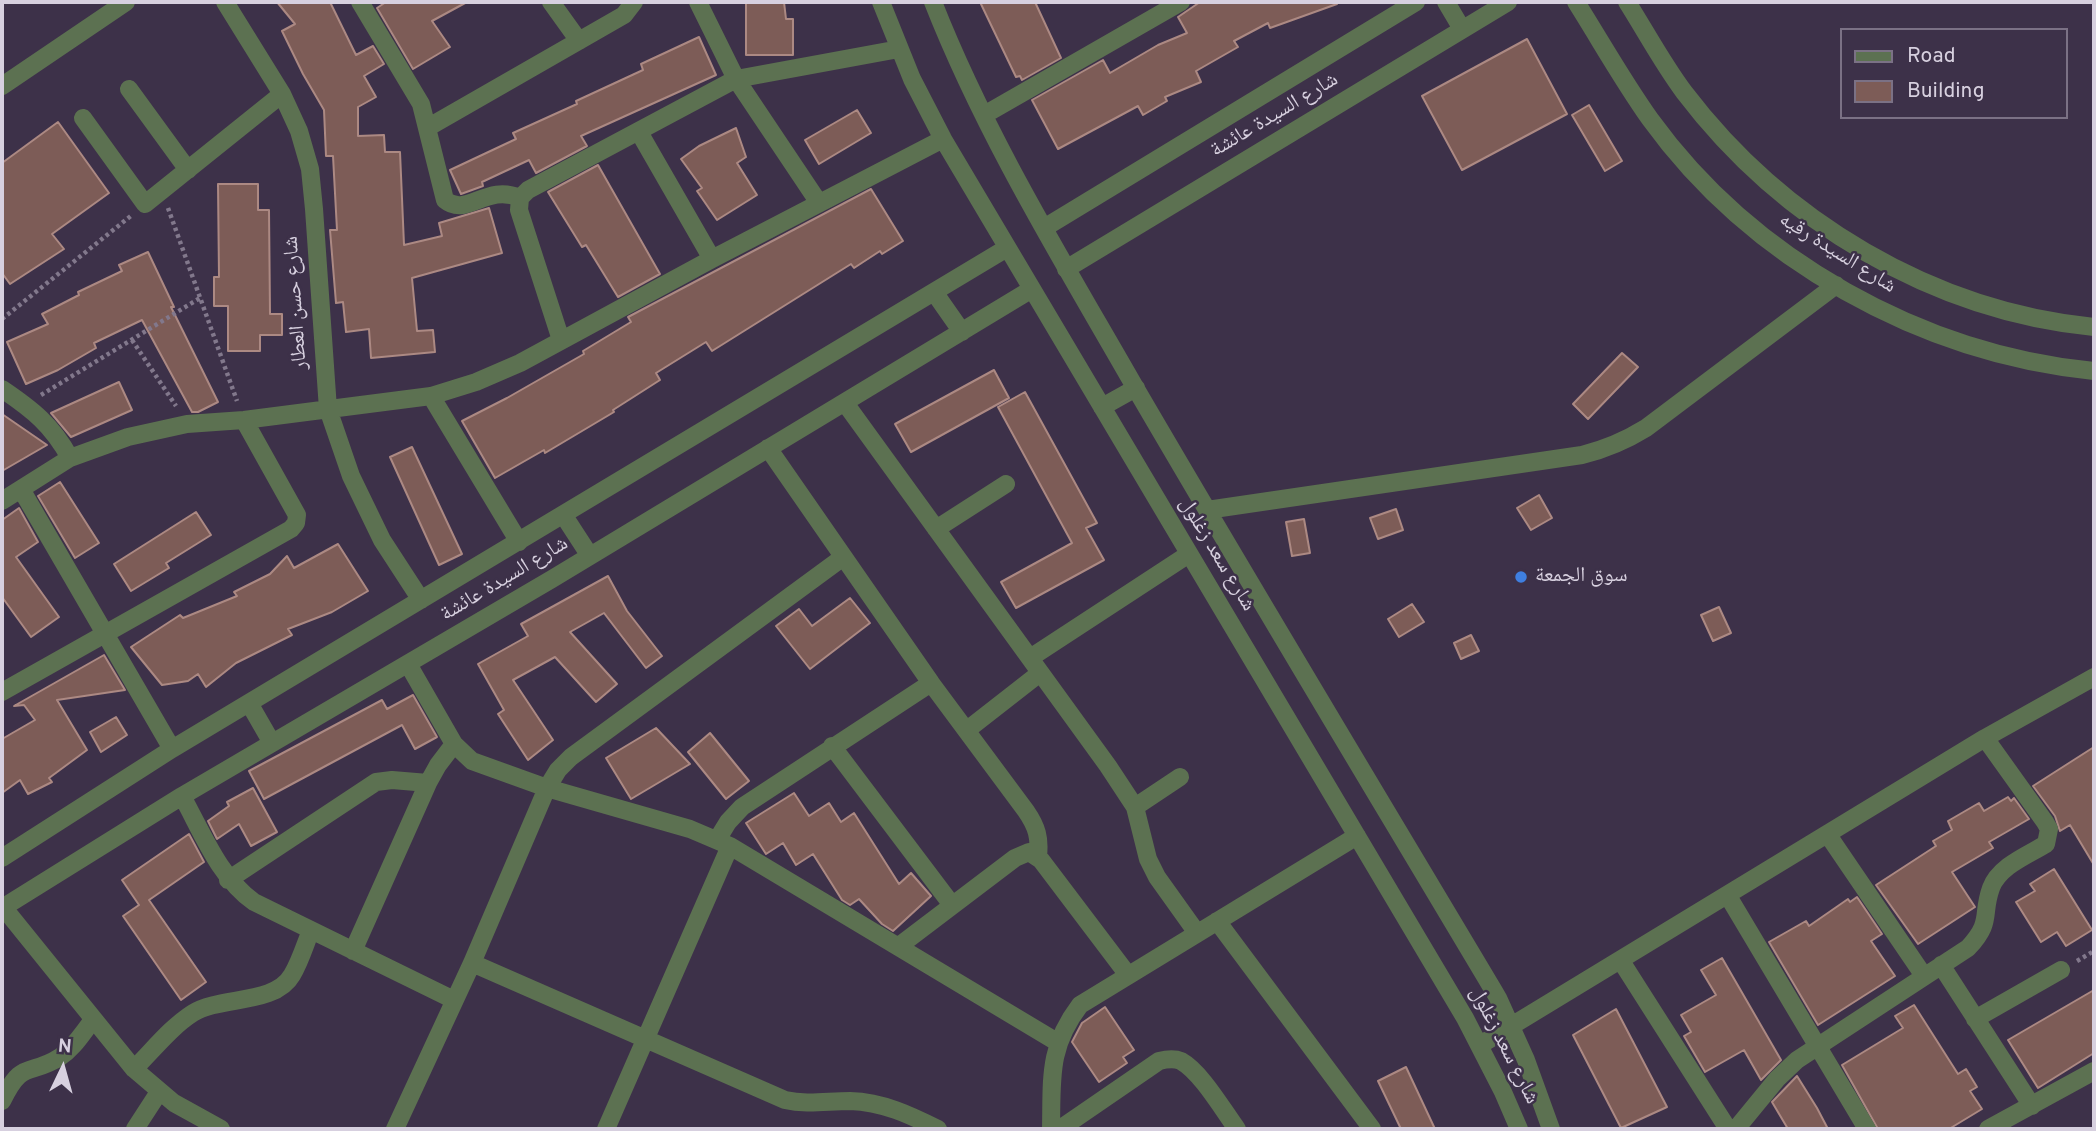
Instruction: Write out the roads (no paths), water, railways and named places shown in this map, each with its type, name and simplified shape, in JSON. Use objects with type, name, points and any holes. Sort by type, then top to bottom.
[{"type":"street","points":[[2,86],[126,2]]},
{"type":"street","name":"شارع حسن العطار","points":[[225,2],[282,94],[299,131],[310,169],[328,409],[351,476],[377,529],[421,600]]},
{"type":"street","points":[[360,2],[421,104],[444,200],[460,206],[496,193],[508,193],[520,198]]},
{"type":"street","points":[[551,2],[579,41]]},
{"type":"street","points":[[427,128],[624,15],[634,2]]},
{"type":"street","points":[[698,2],[736,79],[819,203]]},
{"type":"street","name":"شارع سعد زغلول","points":[[881,2],[899,49],[943,139],[1480,1045],[1519,1129]]},
{"type":"street","name":"شارع سعد زغلول","points":[[933,2],[950,45],[984,115],[1066,269],[1491,986],[1512,1026],[1552,1129]]},
{"type":"street","points":[[984,115],[1181,2]]},
{"type":"street","name":"شارع السيدة عائشة","points":[[1044,228],[1416,2]]},
{"type":"street","points":[[1446,2],[1462,29]]},
{"type":"street","name":"شارع السيدة عائشة","points":[[1066,269],[1508,2]]},
{"type":"street","name":"شارع السيدة رقيه","points":[[1576,2],[1650,119],[1693,170],[1741,218],[1794,259],[1836,285],[1912,324],[1975,347],[2060,368],[2094,371]]},
{"type":"street","name":"شارع السيدة رقيه","points":[[1628,2],[1683,91],[1725,142],[1773,188],[1826,228],[1882,262],[1943,290],[2006,311],[2094,327]]},
{"type":"street","points":[[561,340],[519,210],[520,198],[528,190],[736,79],[899,49]]},
{"type":"street","points":[[129,89],[188,170]]},
{"type":"street","points":[[83,118],[145,204],[282,94]]},
{"type":"street","points":[[639,132],[712,259]]},
{"type":"street","points":[[2,501],[70,458],[128,437],[187,424],[244,420],[431,396],[476,382],[520,363],[943,139]]},
{"type":"street","name":"شارع السيدة عائشة","points":[[2,859],[172,749],[1007,248]]},
{"type":"street","points":[[1207,510],[1569,457],[1605,449],[1646,428],[1836,285]]},
{"type":"street","name":"شارع السيدة عائشة","points":[[2,908],[182,796],[590,556],[1032,289]]},
{"type":"street","points":[[933,292],[962,332]]},
{"type":"street","points":[[1102,407],[1136,388]]},
{"type":"street","points":[[2,389],[43,419],[70,458]]},
{"type":"street","points":[[431,396],[519,542]]},
{"type":"street","points":[[845,403],[1135,807],[1148,859],[1157,877],[1196,933]]},
{"type":"street","points":[[4,686],[105,635],[291,529],[296,523],[297,515],[244,420]]},
{"type":"street","points":[[768,448],[842,558],[1035,824],[1040,839],[1038,856]]},
{"type":"street","points":[[936,529],[1006,484]]},
{"type":"street","points":[[20,489],[172,749]]},
{"type":"street","points":[[564,516],[590,556]]},
{"type":"street","points":[[967,730],[1035,666],[1189,554]]},
{"type":"street","points":[[395,1129],[472,963],[547,788],[558,770],[571,757],[842,558]]},
{"type":"street","points":[[408,664],[454,744],[472,761],[547,788],[690,829],[723,843],[1058,1042]]},
{"type":"street","points":[[1480,1045],[1986,738],[2094,677]]},
{"type":"street","points":[[606,1129],[723,843],[728,822],[742,807],[931,683]]},
{"type":"street","points":[[249,703],[272,743]]},
{"type":"street","points":[[1736,1129],[1777,1079],[1817,1046],[1968,947],[1981,934],[1992,887],[1998,876],[2046,844],[2049,829],[1986,738]]},
{"type":"street","points":[[353,951],[428,783],[454,744]]},
{"type":"street","points":[[832,746],[952,905]]},
{"type":"street","points":[[1135,807],[1180,777]]},
{"type":"street","points":[[228,880],[376,782],[392,780],[428,783]]},
{"type":"street","points":[[182,796],[228,880],[241,893],[254,902],[454,1000]]},
{"type":"street","points":[[1828,835],[1924,976]]},
{"type":"street","points":[[1051,1129],[1052,1085],[1058,1042],[1066,1022],[1080,1004],[1357,836]]},
{"type":"street","points":[[899,946],[1020,855],[1030,852],[1038,856],[1128,975]]},
{"type":"street","points":[[1727,896],[1867,1129]]},
{"type":"street","points":[[2,908],[134,1069],[174,1103],[220,1129]]},
{"type":"street","points":[[1217,921],[1364,1126]]},
{"type":"street","points":[[134,1069],[194,1012],[265,994],[285,985],[292,976],[311,930]]},
{"type":"street","points":[[1621,961],[1728,1129]]},
{"type":"street","points":[[472,963],[785,1100],[814,1104],[848,1101],[870,1103],[896,1109],[939,1129]]},
{"type":"street","points":[[1941,965],[2032,1106]]},
{"type":"street","points":[[1975,1019],[2061,970]]},
{"type":"street","points":[[2,1101],[18,1074],[25,1069],[47,1064],[62,1055],[93,1020]]},
{"type":"street","points":[[1060,1129],[1159,1061],[1169,1058],[1180,1060],[1194,1071],[1237,1129]]},
{"type":"street","points":[[1988,1129],[2094,1071]]},
{"type":"street","points":[[135,1129],[159,1092]]},
{"type":"place","name":"سوق الجمعة","points":[[1521,577]]}]
